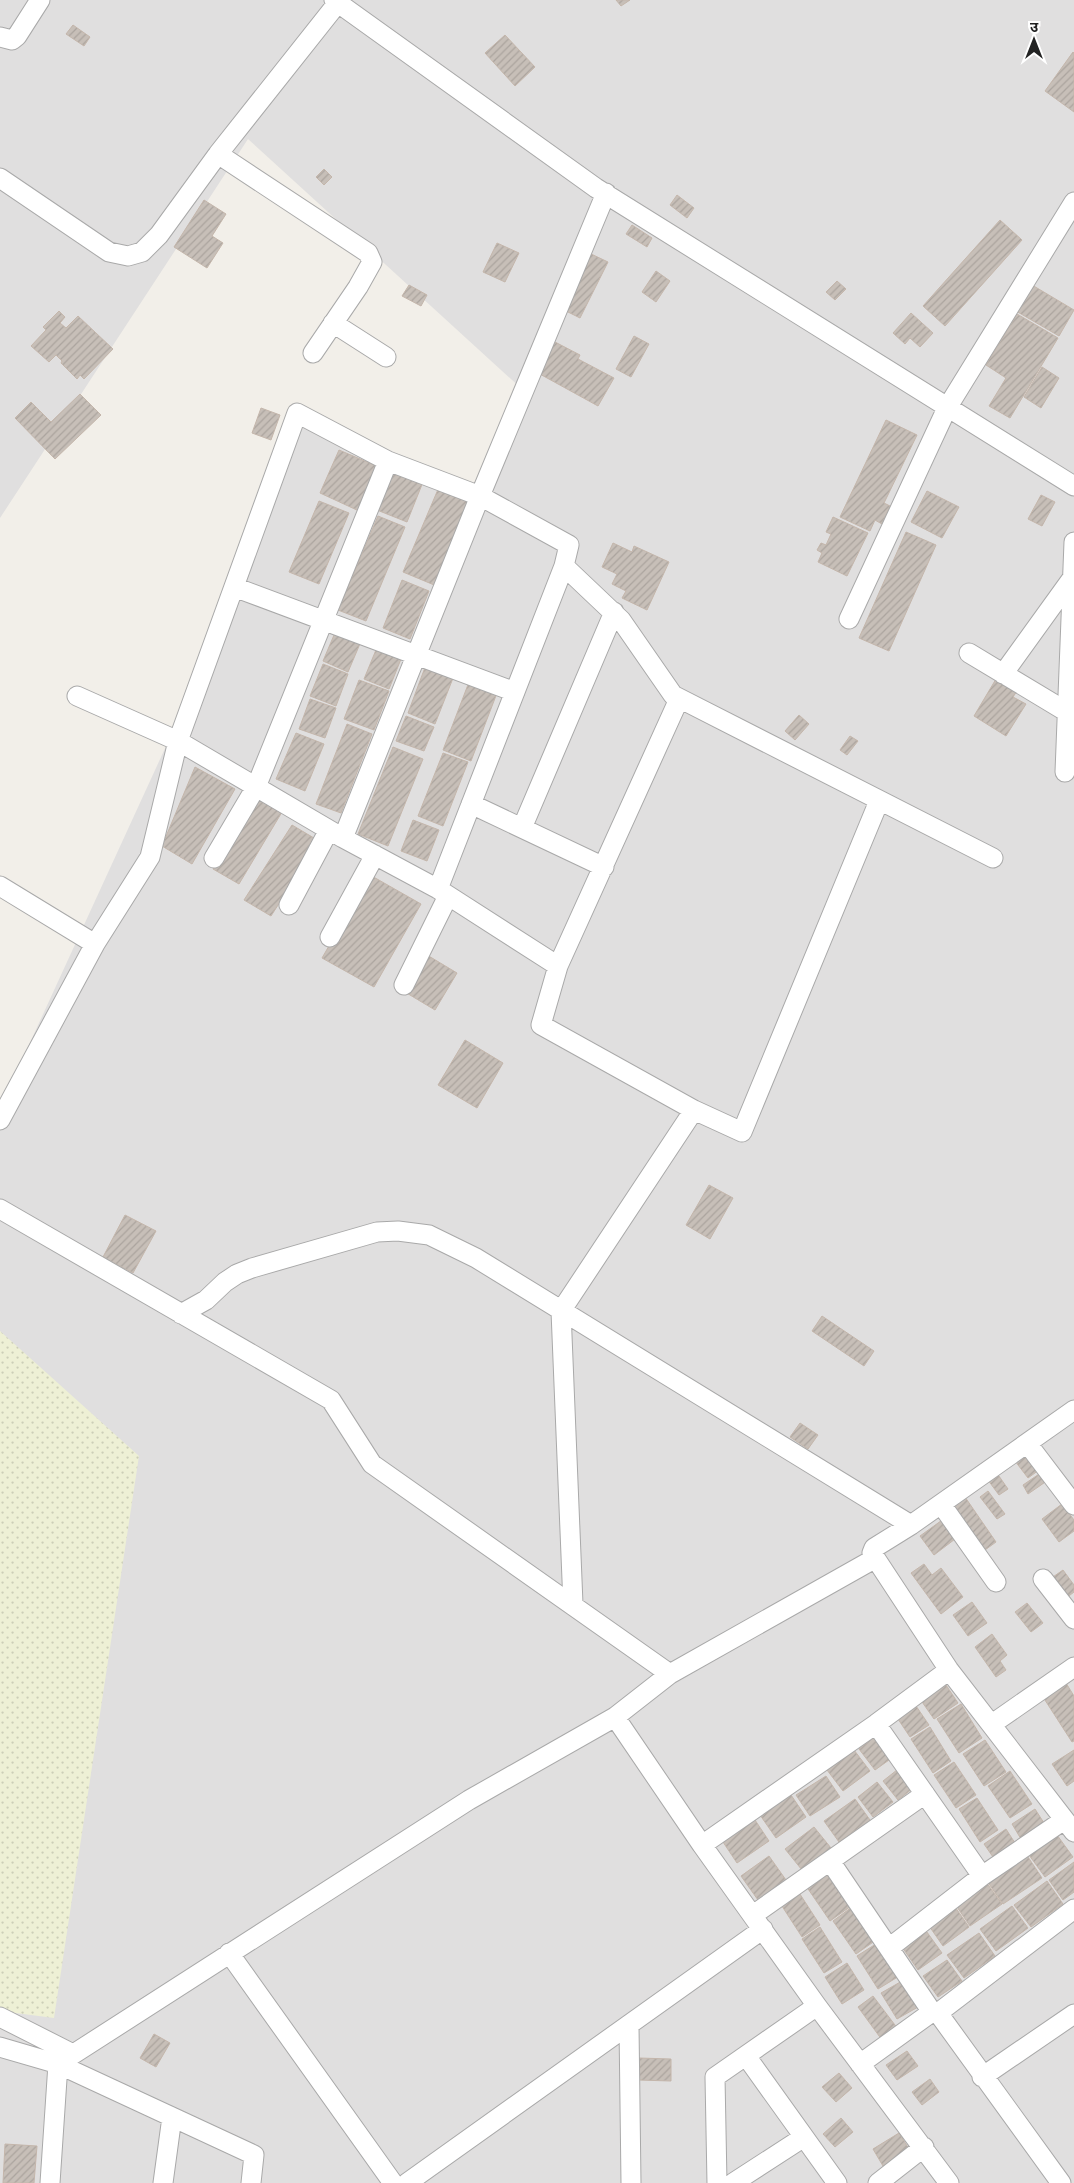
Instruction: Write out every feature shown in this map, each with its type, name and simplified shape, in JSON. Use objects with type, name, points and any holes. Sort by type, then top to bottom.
[{"type":"street","points":[[0,37],[12,40],[17,36],[40,0]]},
{"type":"street","points":[[0,178],[109,252],[128,256],[142,252],[159,235],[218,154],[337,1],[606,193],[1074,486]]},
{"type":"street","points":[[218,154],[368,253],[372,262],[358,287],[313,353]]},
{"type":"street","points":[[289,905],[336,834],[417,655],[480,496],[606,193]]},
{"type":"street","points":[[849,619],[947,408],[1074,202]]},
{"type":"street","points":[[332,323],[386,357]]},
{"type":"street","points":[[0,1120],[95,944],[150,857],[178,741],[296,413],[388,461],[480,496],[568,543],[570,550],[471,804],[443,892],[404,985]]},
{"type":"street","points":[[214,858],[256,787],[325,621],[388,461]]},
{"type":"street","points":[[1065,772],[1070,736],[1067,712],[1073,613],[1074,542]]},
{"type":"street","points":[[564,566],[614,612],[673,695],[993,858]]},
{"type":"street","points":[[1003,674],[1073,577]]},
{"type":"street","points":[[234,587],[515,692]]},
{"type":"street","points":[[522,828],[614,612]]},
{"type":"street","points":[[968,653],[1067,712]]},
{"type":"street","points":[[77,696],[178,741],[336,834],[443,892],[558,966]]},
{"type":"street","points":[[680,699],[558,966],[541,1025],[694,1110],[742,1132],[880,801]]},
{"type":"street","points":[[471,804],[604,867]]},
{"type":"street","points":[[330,937],[375,855]]},
{"type":"street","points":[[0,886],[95,944]]},
{"type":"street","points":[[573,1604],[561,1311],[694,1110]]},
{"type":"street","points":[[0,1210],[330,1400],[372,1464],[670,1674]]},
{"type":"street","points":[[181,1314],[206,1300],[225,1282],[244,1271],[377,1232],[398,1230],[429,1234],[476,1258],[911,1525]]},
{"type":"street","points":[[889,1948],[982,1876],[1069,1826],[949,1670],[874,1559],[872,1553],[874,1548],[911,1525],[1074,1410]]},
{"type":"street","points":[[1027,1443],[1074,1505]]},
{"type":"street","points":[[940,1504],[996,1582]]},
{"type":"street","points":[[0,2047],[65,2059],[385,1853],[436,1823],[469,1800],[615,1717],[670,1674],[874,1559]]},
{"type":"street","points":[[1043,1579],[1074,1619]]},
{"type":"street","points":[[992,1724],[1073,1669]]},
{"type":"street","points":[[702,1844],[876,1724],[949,1670]]},
{"type":"street","points":[[615,1717],[817,2006],[949,2183]]},
{"type":"street","points":[[876,1724],[982,1876]]},
{"type":"street","points":[[407,2183],[629,2026],[830,1861],[925,1794]]},
{"type":"street","points":[[830,1861],[889,1948],[1061,2183]]},
{"type":"street","points":[[860,2064],[935,2012],[1074,1909]]},
{"type":"street","points":[[229,1953],[393,2183]]},
{"type":"street","points":[[717,2183],[715,2077],[817,2006]]},
{"type":"street","points":[[0,2017],[65,2059],[172,2118],[254,2156],[251,2183]]},
{"type":"street","points":[[982,2077],[1072,2020]]},
{"type":"street","points":[[629,2026],[631,2183]]},
{"type":"street","points":[[746,2056],[837,2183]]},
{"type":"street","points":[[50,2183],[65,2059]]},
{"type":"street","points":[[163,2183],[172,2118]]},
{"type":"street","points":[[733,2183],[804,2137]]},
{"type":"street","points":[[878,2183],[924,2147]]},
{"type":"shaded area","points":[[0,0],[1074,0],[1074,2183],[0,2183],[0,1108],[167,744],[294,423],[480,496],[523,390],[248,139],[0,518]]},
{"type":"green space","points":[[0,1331],[139,1456],[54,2018],[0,2011]]},
{"type":"building","points":[[616,0],[630,0],[621,6]]},
{"type":"building","points":[[73,25],[90,37],[84,46],[66,34]]},
{"type":"building","points":[[505,35],[535,67],[515,86],[485,53]]},
{"type":"building","points":[[1074,53],[1074,112],[1045,91]]},
{"type":"building","points":[[324,169],[332,177],[324,185],[316,177]]},
{"type":"building","points":[[677,195],[694,208],[687,218],[670,205]]},
{"type":"building","points":[[204,200],[226,214],[212,236],[223,243],[207,268],[174,247]]},
{"type":"building","points":[[1000,220],[1022,240],[945,326],[923,306]]},
{"type":"building","points":[[632,225],[652,238],[647,247],[626,234]]},
{"type":"building","points":[[497,243],[519,253],[505,282],[483,272]]},
{"type":"building","points":[[589,253],[608,262],[580,318],[562,309]]},
{"type":"building","points":[[656,271],[670,281],[656,302],[642,292]]},
{"type":"building","points":[[837,281],[846,289],[835,300],[826,292]]},
{"type":"building","points":[[409,285],[427,295],[421,306],[402,296]]},
{"type":"building","points":[[1032,285],[1074,310],[1059,336],[1016,311]]},
{"type":"building","points":[[59,311],[65,317],[60,323],[66,328],[78,316],[113,349],[84,379],[80,375],[77,379],[61,363],[62,361],[56,355],[49,362],[31,346],[46,330],[43,327]]},
{"type":"building","points":[[911,313],[933,333],[920,347],[910,338],[905,344],[893,333]]},
{"type":"building","points":[[1017,314],[1058,338],[1010,418],[989,406],[1006,378],[986,365]]},
{"type":"building","points":[[634,336],[649,344],[631,377],[616,369]]},
{"type":"building","points":[[555,342],[580,355],[578,359],[614,378],[598,406],[538,373]]},
{"type":"building","points":[[1042,367],[1059,378],[1041,408],[1024,397]]},
{"type":"building","points":[[80,394],[101,415],[55,459],[15,418],[31,402],[51,422]]},
{"type":"building","points":[[261,408],[280,415],[271,440],[252,433]]},
{"type":"building","points":[[886,420],[917,435],[884,503],[890,506],[882,524],[875,520],[870,531],[840,517]]},
{"type":"building","points":[[339,450],[379,467],[359,511],[320,493]]},
{"type":"building","points":[[394,470],[423,482],[407,522],[377,510]]},
{"type":"building","points":[[439,487],[475,502],[439,587],[403,572]]},
{"type":"building","points":[[927,491],[959,507],[942,538],[911,522]]},
{"type":"building","points":[[1041,495],[1055,502],[1042,526],[1028,519]]},
{"type":"building","points":[[319,501],[349,513],[319,584],[289,572]]},
{"type":"building","points":[[378,516],[405,527],[366,621],[338,610]]},
{"type":"building","points":[[833,517],[868,533],[847,576],[818,562],[822,553],[817,550],[821,543],[826,545],[831,534],[826,532]]},
{"type":"building","points":[[906,532],[936,545],[889,651],[859,638]]},
{"type":"building","points":[[613,543],[632,552],[634,546],[669,562],[647,610],[622,598],[626,591],[612,584],[617,574],[602,567]]},
{"type":"building","points":[[402,580],[429,591],[410,639],[383,628]]},
{"type":"building","points":[[337,628],[362,639],[348,672],[323,661]]},
{"type":"building","points":[[378,645],[403,654],[389,689],[364,679]]},
{"type":"building","points":[[427,662],[455,673],[435,724],[408,713]]},
{"type":"building","points":[[323,664],[348,674],[336,706],[310,696]]},
{"type":"building","points":[[996,679],[1017,691],[1013,697],[1026,704],[1006,736],[974,716]]},
{"type":"building","points":[[359,680],[389,691],[374,730],[344,719]]},
{"type":"building","points":[[469,682],[497,693],[471,761],[443,750]]},
{"type":"building","points":[[310,699],[336,708],[325,738],[299,729]]},
{"type":"building","points":[[799,715],[809,724],[795,740],[785,731]]},
{"type":"building","points":[[406,716],[434,727],[424,751],[396,741]]},
{"type":"building","points":[[347,724],[372,734],[341,813],[316,804]]},
{"type":"building","points":[[296,733],[324,744],[305,791],[276,779]]},
{"type":"building","points":[[850,736],[858,741],[847,755],[840,750]]},
{"type":"building","points":[[393,747],[423,759],[388,846],[358,834]]},
{"type":"building","points":[[443,753],[468,762],[443,826],[418,816]]},
{"type":"building","points":[[195,767],[235,789],[192,864],[162,846]]},
{"type":"building","points":[[255,796],[282,812],[239,884],[213,869]]},
{"type":"building","points":[[413,820],[439,830],[427,861],[401,851]]},
{"type":"building","points":[[292,825],[319,841],[271,916],[244,900]]},
{"type":"building","points":[[370,875],[421,904],[374,987],[322,958]]},
{"type":"building","points":[[427,955],[457,973],[435,1010],[405,992]]},
{"type":"building","points":[[465,1040],[503,1063],[477,1108],[438,1085]]},
{"type":"building","points":[[709,1185],[733,1198],[710,1239],[686,1225]]},
{"type":"building","points":[[125,1215],[156,1231],[133,1273],[103,1257]]},
{"type":"building","points":[[822,1316],[874,1351],[864,1366],[812,1331]]},
{"type":"building","points":[[800,1423],[818,1435],[808,1449],[790,1437]]},
{"type":"building","points":[[1025,1452],[1039,1470],[1028,1478],[1015,1461]]},
{"type":"building","points":[[994,1469],[1008,1489],[999,1495],[985,1476]]},
{"type":"building","points":[[1045,1470],[1051,1478],[1028,1494],[1023,1485]]},
{"type":"building","points":[[988,1491],[1005,1514],[997,1519],[980,1497]]},
{"type":"building","points":[[965,1497],[996,1542],[985,1550],[953,1505]]},
{"type":"building","points":[[1062,1504],[1074,1520],[1074,1531],[1059,1542],[1042,1519]]},
{"type":"building","points":[[945,1518],[959,1536],[934,1555],[920,1536]]},
{"type":"building","points":[[924,1564],[932,1575],[941,1568],[963,1597],[941,1614],[911,1573]]},
{"type":"building","points":[[1063,1570],[1074,1585],[1074,1592],[1065,1599],[1050,1579]]},
{"type":"building","points":[[972,1602],[987,1623],[968,1636],[953,1615]]},
{"type":"building","points":[[1027,1603],[1043,1623],[1031,1632],[1015,1612]]},
{"type":"building","points":[[992,1634],[1007,1655],[1000,1661],[1006,1670],[996,1677],[975,1647]]},
{"type":"building","points":[[944,1682],[958,1703],[934,1719],[920,1699]]},
{"type":"building","points":[[1066,1683],[1074,1696],[1074,1741],[1072,1742],[1043,1697]]},
{"type":"building","points":[[914,1703],[929,1725],[910,1737],[896,1716]]},
{"type":"building","points":[[961,1704],[982,1738],[959,1753],[937,1719]]},
{"type":"building","points":[[930,1727],[951,1761],[933,1773],[911,1739]]},
{"type":"building","points":[[879,1733],[896,1755],[875,1770],[859,1749]]},
{"type":"building","points":[[985,1740],[1006,1772],[984,1786],[963,1754]]},
{"type":"building","points":[[854,1750],[870,1771],[843,1791],[827,1770]]},
{"type":"building","points":[[1074,1750],[1074,1781],[1067,1786],[1052,1764]]},
{"type":"building","points":[[954,1762],[976,1795],[956,1808],[934,1775]]},
{"type":"building","points":[[902,1766],[917,1785],[898,1800],[883,1781]]},
{"type":"building","points":[[1010,1771],[1032,1804],[1010,1818],[988,1786]]},
{"type":"building","points":[[826,1776],[840,1797],[810,1816],[796,1795]]},
{"type":"building","points":[[877,1782],[893,1802],[873,1817],[858,1797]]},
{"type":"building","points":[[791,1795],[806,1817],[776,1838],[760,1815]]},
{"type":"building","points":[[977,1798],[998,1830],[980,1842],[959,1809]]},
{"type":"building","points":[[855,1799],[870,1820],[839,1842],[824,1821]]},
{"type":"building","points":[[1035,1809],[1044,1823],[1021,1839],[1012,1824]]},
{"type":"building","points":[[753,1817],[769,1841],[737,1863],[721,1839]]},
{"type":"building","points":[[814,1827],[831,1848],[802,1870],[785,1849]]},
{"type":"building","points":[[1006,1829],[1015,1843],[993,1857],[984,1844]]},
{"type":"building","points":[[1057,1835],[1073,1857],[1045,1877],[1029,1855]]},
{"type":"building","points":[[1026,1854],[1042,1878],[1003,1904],[987,1881]]},
{"type":"building","points":[[769,1856],[786,1880],[758,1900],[741,1876]]},
{"type":"building","points":[[1074,1862],[1074,1892],[1063,1900],[1049,1880]]},
{"type":"building","points":[[828,1867],[854,1904],[830,1921],[804,1883]]},
{"type":"building","points":[[1047,1881],[1063,1904],[1031,1927],[1014,1905]]},
{"type":"building","points":[[986,1882],[1002,1904],[970,1926],[955,1904]]},
{"type":"building","points":[[796,1888],[820,1925],[802,1937],[778,1900]]},
{"type":"building","points":[[856,1904],[879,1938],[856,1954],[833,1921]]},
{"type":"building","points":[[953,1904],[969,1927],[943,1946],[927,1923]]},
{"type":"building","points":[[1012,1906],[1028,1928],[996,1951],[980,1929]]},
{"type":"building","points":[[820,1927],[842,1962],[824,1973],[802,1939]]},
{"type":"building","points":[[924,1928],[942,1953],[918,1970],[900,1944]]},
{"type":"building","points":[[979,1933],[995,1956],[964,1978],[947,1955]]},
{"type":"building","points":[[879,1942],[901,1975],[878,1989],[857,1956]]},
{"type":"building","points":[[947,1960],[962,1981],[938,1997],[923,1976]]},
{"type":"building","points":[[847,1963],[864,1990],[842,2004],[825,1977]]},
{"type":"building","points":[[902,1981],[918,2007],[897,2019],[881,1993]]},
{"type":"building","points":[[873,1996],[898,2029],[882,2040],[858,2007]]},
{"type":"building","points":[[154,2034],[170,2043],[156,2067],[140,2058]]},
{"type":"building","points":[[907,2051],[918,2066],[897,2080],[886,2065]]},
{"type":"building","points":[[639,2058],[671,2059],[671,2081],[638,2080]]},
{"type":"building","points":[[839,2073],[852,2088],[836,2102],[822,2087]]},
{"type":"building","points":[[930,2079],[939,2092],[922,2105],[912,2092]]},
{"type":"building","points":[[841,2118],[853,2132],[835,2147],[823,2134]]},
{"type":"building","points":[[899,2133],[909,2149],[883,2166],[873,2149]]},
{"type":"building","points":[[5,2144],[37,2146],[34,2183],[3,2183]]}]
